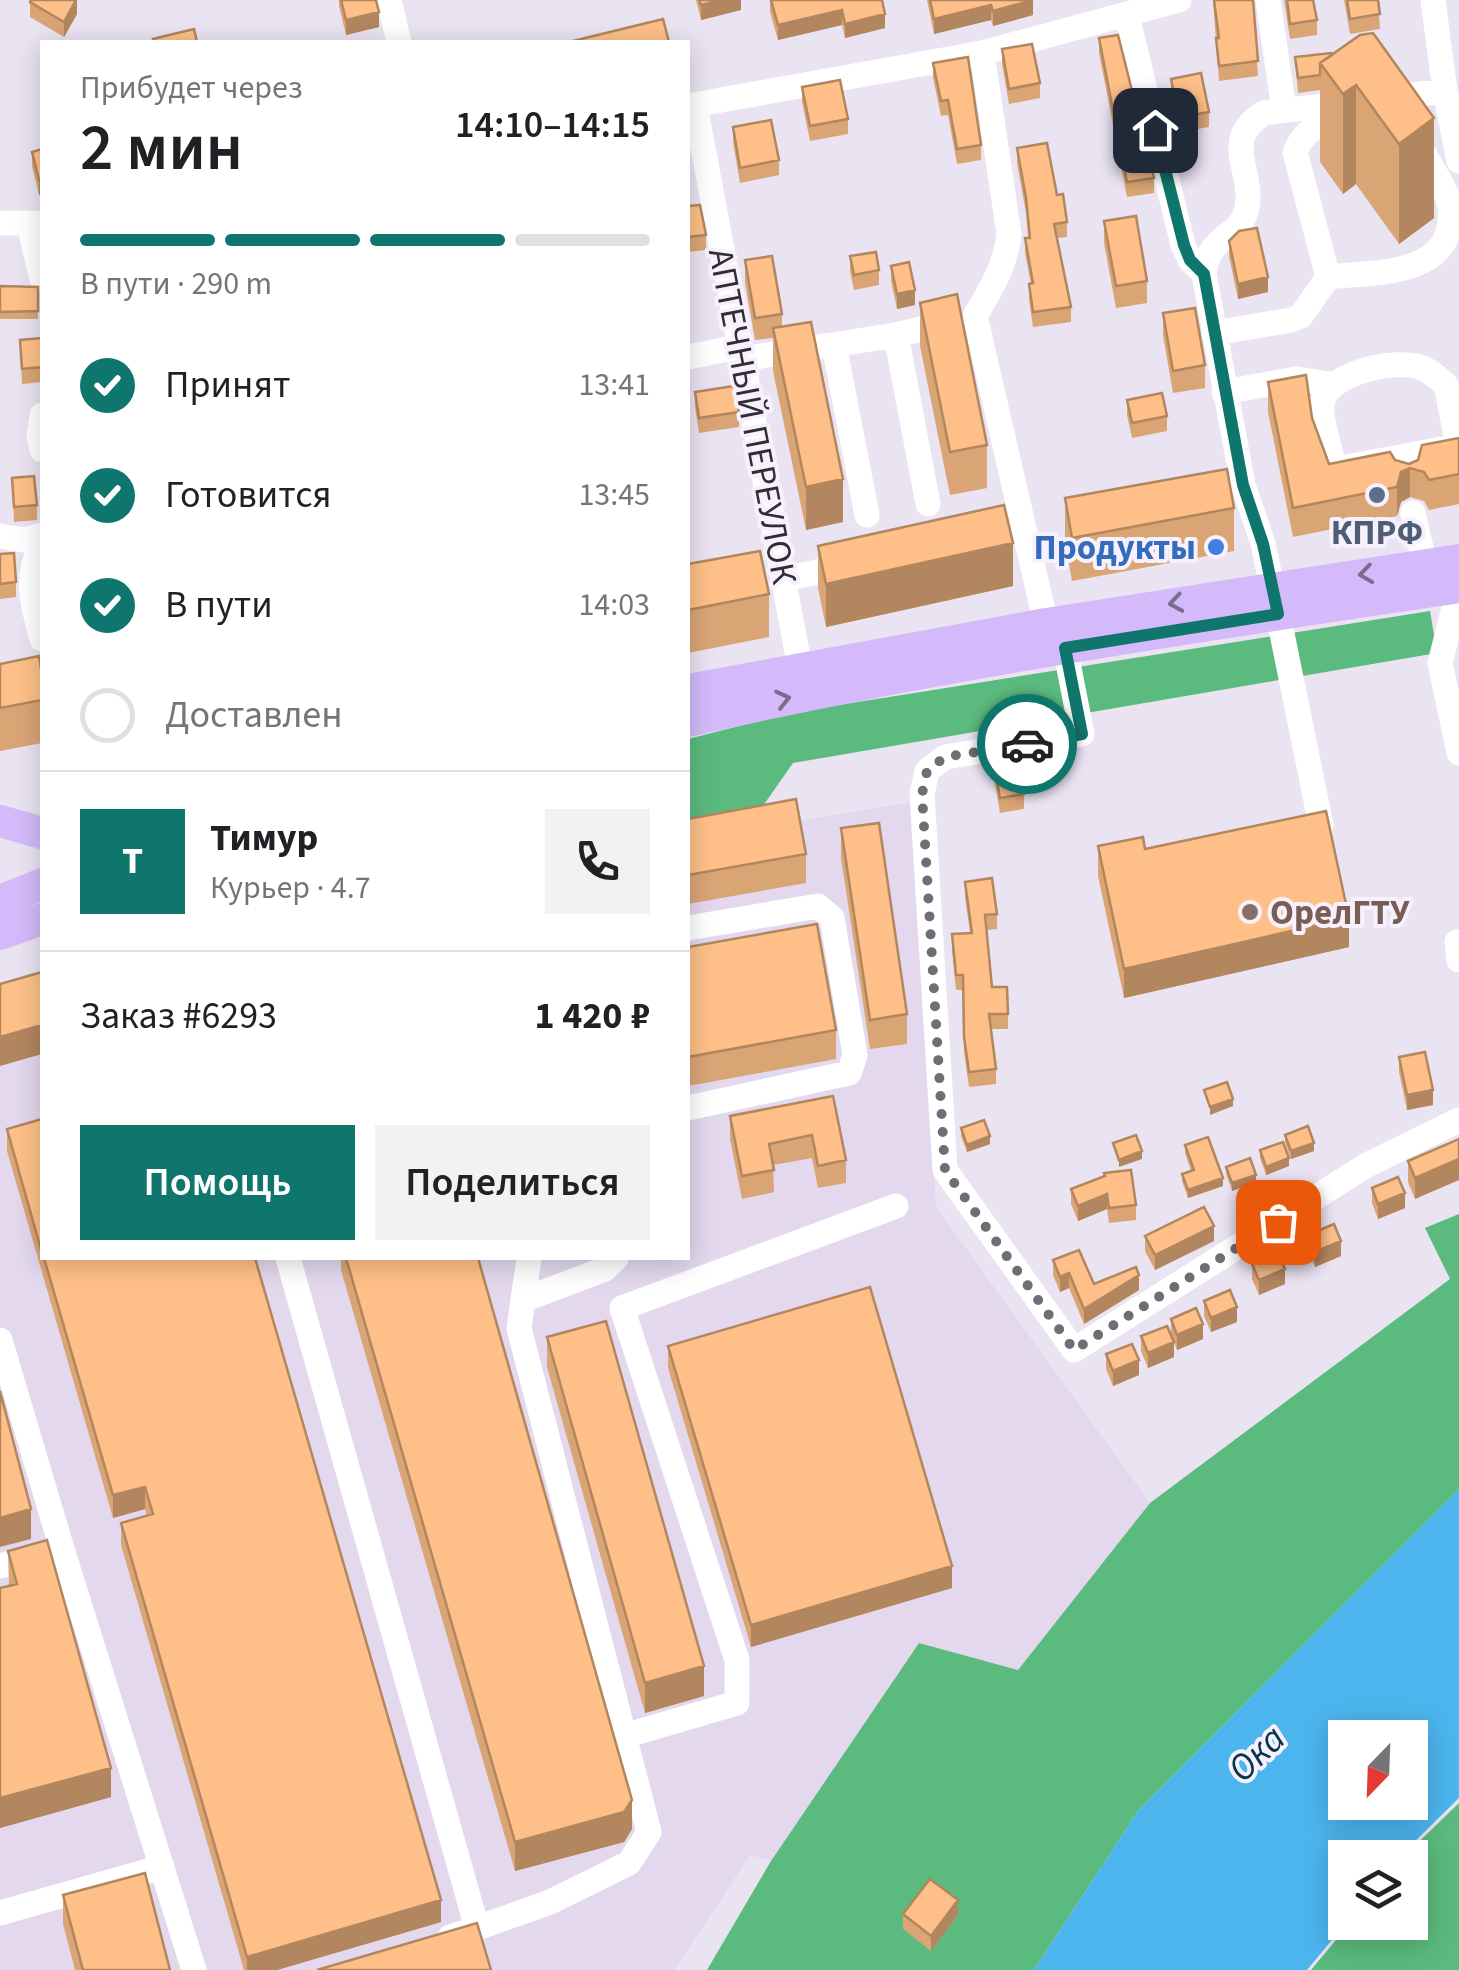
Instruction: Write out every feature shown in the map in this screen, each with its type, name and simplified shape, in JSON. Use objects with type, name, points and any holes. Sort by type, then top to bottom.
[{"type":"main road","points":[[1275,601],[1425,565],[1459,580]]},
{"type":"main road","points":[[690,690],[800,668],[1055,636],[1275,601],[1459,580]]},
{"type":"main road","points":[[690,721],[1055,636]]},
{"type":"main road","points":[[0,821],[40,831]]},
{"type":"main road","points":[[0,902],[40,885]]},
{"type":"main road","points":[[0,934],[40,919]]},
{"type":"street","points":[[390,0],[399,40]]},
{"type":"street","points":[[691,106],[982,53],[1179,0]]},
{"type":"street","points":[[1268,0],[1284,110]]},
{"type":"street","points":[[1434,0],[1459,161]]},
{"type":"street","points":[[1127,16],[1184,245],[1190,260],[1204,274]]},
{"type":"street","points":[[982,53],[1009,234],[999,274],[976,316],[1014,529],[1055,636],[1082,734],[945,757],[927,771],[922,794],[945,1170],[1074,1350],[1367,1165],[1459,1120]]},
{"type":"street","points":[[1321,825],[1263,544],[1243,485],[1224,392],[1204,274],[1206,258],[1245,216],[1248,194],[1240,149],[1244,129],[1264,113],[1445,90]]},
{"type":"street","name":"АПТЕЧНЫЙ ПЕРЕУЛОК","points":[[691,106],[740,353],[778,575],[800,668]]},
{"type":"street","points":[[1214,333],[1301,316],[1328,277],[1420,263],[1436,256],[1445,244],[1448,199],[1412,134],[1401,122],[1385,115],[1314,126],[1302,136],[1295,152],[1328,277]]},
{"type":"street","points":[[0,223],[36,224],[40,261]]},
{"type":"street","points":[[690,357],[834,345],[976,316]]},
{"type":"street","points":[[896,335],[928,504]]},
{"type":"street","points":[[834,345],[867,515]]},
{"type":"street","points":[[1224,392],[1296,379],[1330,384],[1348,375],[1406,364],[1426,368],[1446,385],[1458,446],[1404,468],[1335,469],[1320,404],[1330,384]]},
{"type":"street","points":[[1413,513],[1425,565]]},
{"type":"street","points":[[0,536],[23,540],[40,537]]},
{"type":"street","points":[[40,544],[30,578],[30,594],[40,632]]},
{"type":"street","points":[[778,575],[877,559]]},
{"type":"street","points":[[1459,580],[1440,663],[1459,752]]},
{"type":"street","points":[[690,928],[818,906],[832,918],[855,1054],[849,1073],[690,1108]]},
{"type":"street","points":[[624,1736],[737,1704],[737,1660],[622,1308],[896,1206]]},
{"type":"street","points":[[289,1260],[477,1928]]},
{"type":"street","points":[[426,1944],[550,1902],[629,1863],[649,1832],[519,1328],[529,1260]]},
{"type":"street","points":[[523,1300],[604,1269],[614,1260]]},
{"type":"street","points":[[0,1340],[194,1970]]},
{"type":"street","points":[[0,1566],[62,1549]]},
{"type":"street","points":[[0,1913],[162,1867]]},
{"type":"shaded area","points":[[913,802],[936,1207],[1150,1503],[1018,1670],[919,1643],[771,1861],[750,1855],[674,1970],[0,1970],[0,1000],[40,987],[40,1260],[690,1260],[690,839]]},
{"type":"green space","points":[[1430,611],[1437,653],[793,763],[753,820],[690,832],[690,738],[795,712]]},
{"type":"green space","points":[[1459,1214],[1459,1489],[1138,1811],[1034,1970],[707,1970],[771,1861],[919,1643],[1018,1670],[1150,1503],[1450,1279],[1425,1228]]},
{"type":"green space","points":[[1459,1803],[1459,1970],[1311,1970],[1336,1940],[1428,1940],[1428,1840],[1421,1840]]},
{"type":"water","name":"Ока","points":[[1459,1489],[1459,1798],[1416,1840],[1328,1840],[1328,1940],[1332,1940],[1307,1970],[1034,1970],[1138,1811]]},
{"type":"building","points":[[31,0],[76,0],[64,22]]},
{"type":"building","points":[[341,0],[376,0],[379,12],[346,20]]},
{"type":"building","points":[[771,0],[882,0],[885,14],[845,24],[842,10],[778,25]]},
{"type":"building","points":[[930,0],[1033,0],[993,11],[991,5],[934,19]]},
{"type":"building","points":[[1214,0],[1253,0],[1258,61],[1219,66]]},
{"type":"building","points":[[1287,0],[1313,0],[1317,20],[1290,24]]},
{"type":"building","points":[[1347,0],[1378,0],[1380,14],[1350,19]]},
{"type":"building","points":[[663,19],[668,40],[577,40]]},
{"type":"building","points":[[194,29],[197,40],[153,40]]},
{"type":"building","points":[[1373,33],[1434,118],[1399,144],[1356,85],[1343,94],[1320,63],[1360,35]]},
{"type":"building","points":[[1118,35],[1154,178],[1127,182],[1099,38]]},
{"type":"building","points":[[1032,44],[1040,83],[1009,89],[1002,49]]},
{"type":"building","points":[[1331,53],[1320,63],[1320,75],[1298,78],[1295,57]]},
{"type":"building","points":[[968,57],[981,145],[957,149],[948,100],[941,101],[933,63]]},
{"type":"building","points":[[1201,73],[1209,112],[1179,117],[1171,79]]},
{"type":"building","points":[[840,80],[848,119],[810,126],[802,87]]},
{"type":"building","points":[[771,120],[779,160],[740,168],[733,127]]},
{"type":"building","points":[[1047,143],[1057,195],[1063,194],[1067,222],[1054,224],[1071,307],[1033,312],[1029,284],[1033,283],[1025,238],[1030,238],[1017,148]]},
{"type":"building","points":[[40,150],[39,180],[32,152]]},
{"type":"building","points":[[700,205],[706,235],[690,237],[690,206]]},
{"type":"building","points":[[1136,216],[1147,281],[1116,286],[1104,221]]},
{"type":"building","points":[[1257,228],[1268,277],[1238,284],[1229,241],[1239,231]]},
{"type":"building","points":[[876,252],[879,270],[854,275],[850,256]]},
{"type":"building","points":[[772,256],[782,314],[755,318],[745,260]]},
{"type":"building","points":[[909,262],[915,290],[897,294],[891,266]]},
{"type":"building","points":[[0,286],[38,287],[38,311],[0,312]]},
{"type":"building","points":[[957,294],[987,445],[950,452],[920,303]]},
{"type":"building","points":[[1195,308],[1205,365],[1173,371],[1163,313]]},
{"type":"building","points":[[811,322],[843,479],[806,487],[773,328]]},
{"type":"building","points":[[40,338],[40,367],[22,369],[20,340]]},
{"type":"building","points":[[1306,375],[1312,418],[1329,464],[1390,452],[1395,460],[1409,464],[1418,460],[1422,445],[1459,438],[1459,474],[1429,480],[1424,472],[1410,468],[1401,472],[1397,487],[1293,508],[1268,382]]},
{"type":"building","points":[[734,386],[739,412],[699,418],[695,392]]},
{"type":"building","points":[[1162,393],[1167,416],[1132,423],[1127,400]]},
{"type":"building","points":[[1227,469],[1234,508],[1072,538],[1065,498]]},
{"type":"building","points":[[34,476],[37,505],[14,507],[12,478]]},
{"type":"building","points":[[1004,505],[1013,543],[826,584],[818,546]]},
{"type":"building","points":[[760,551],[769,594],[690,610],[690,564]]},
{"type":"building","points":[[14,553],[16,582],[0,584],[0,554]]},
{"type":"building","points":[[39,656],[40,700],[0,708],[0,664]]},
{"type":"building","points":[[1016,747],[1024,794],[1000,798],[992,751]]},
{"type":"building","points":[[796,799],[806,854],[690,875],[690,819]]},
{"type":"building","points":[[1326,811],[1349,918],[1124,969],[1098,846],[1143,837],[1145,849]]},
{"type":"building","points":[[879,823],[907,1014],[870,1020],[841,828]]},
{"type":"building","points":[[992,878],[997,914],[985,915],[992,987],[1007,987],[1008,1014],[989,1014],[996,1069],[969,1072],[963,975],[956,975],[952,934],[972,933],[965,882]]},
{"type":"building","points":[[817,924],[836,1030],[690,1057],[690,947]]},
{"type":"building","points":[[40,973],[40,1026],[0,1037],[0,984]]},
{"type":"building","points":[[1425,1052],[1433,1090],[1407,1095],[1399,1057]]},
{"type":"building","points":[[1227,1082],[1233,1099],[1210,1107],[1204,1090]]},
{"type":"building","points":[[833,1096],[846,1160],[818,1166],[812,1135],[769,1144],[774,1170],[742,1176],[730,1116]]},
{"type":"building","points":[[40,1120],[40,1246],[7,1129]]},
{"type":"building","points":[[984,1120],[990,1136],[967,1145],[961,1128]]},
{"type":"building","points":[[1308,1126],[1314,1143],[1291,1151],[1285,1135]]},
{"type":"building","points":[[1136,1135],[1142,1151],[1119,1160],[1113,1143]]},
{"type":"building","points":[[1208,1137],[1223,1178],[1188,1190],[1182,1174],[1194,1170],[1185,1145]]},
{"type":"building","points":[[1459,1139],[1459,1159],[1415,1178],[1408,1161]]},
{"type":"building","points":[[1283,1142],[1289,1158],[1266,1167],[1260,1150]]},
{"type":"building","points":[[1250,1158],[1256,1175],[1232,1183],[1226,1167]]},
{"type":"building","points":[[1131,1170],[1136,1205],[1109,1208],[1107,1194],[1078,1206],[1071,1189],[1105,1176],[1104,1173]]},
{"type":"building","points":[[1398,1177],[1405,1193],[1378,1204],[1372,1188]]},
{"type":"building","points":[[1204,1207],[1214,1226],[1155,1255],[1145,1236]]},
{"type":"building","points":[[1334,1224],[1341,1241],[1315,1252],[1308,1235]]},
{"type":"building","points":[[1079,1250],[1094,1284],[1136,1267],[1139,1275],[1084,1309],[1069,1273],[1060,1277],[1053,1260]]},
{"type":"building","points":[[1278,1253],[1285,1269],[1259,1280],[1252,1264]]},
{"type":"building","points":[[45,1260],[256,1260],[441,1900],[247,1957],[121,1523],[153,1514],[145,1487],[113,1495]]},
{"type":"building","points":[[347,1260],[479,1260],[632,1800],[624,1812],[515,1842]]},
{"type":"building","points":[[870,1287],[952,1566],[751,1625],[668,1346]]},
{"type":"building","points":[[1230,1290],[1237,1307],[1211,1318],[1204,1301]]},
{"type":"building","points":[[1196,1308],[1203,1324],[1177,1335],[1171,1319]]},
{"type":"building","points":[[606,1321],[704,1666],[645,1683],[547,1337]]},
{"type":"building","points":[[1167,1326],[1174,1342],[1148,1353],[1141,1336]]},
{"type":"building","points":[[1132,1344],[1139,1360],[1113,1371],[1106,1354]]},
{"type":"building","points":[[0,1391],[31,1509],[0,1518]]},
{"type":"building","points":[[47,1540],[111,1768],[0,1798],[0,1588],[17,1584],[8,1551]]},
{"type":"building","points":[[145,1873],[170,1970],[83,1970],[63,1895]]},
{"type":"building","points":[[930,1879],[958,1900],[931,1936],[903,1914]]},
{"type":"building","points":[[477,1923],[491,1970],[317,1970]]},
{"type":"way so far","points":[[1027,744],[945,757],[927,771],[922,794],[945,1170],[1074,1350],[1278,1222]]},
{"type":"place","name":"КПРФ","points":[[1377,495]]},
{"type":"place","name":"Продукты","points":[[1216,547]]},
{"type":"place","name":"ОрелГТУ","points":[[1250,912]]},
{"type":"route","points":[[1027,744],[1082,734],[1065,648],[1278,614],[1263,544],[1243,485],[1204,274],[1190,260],[1184,245],[1155,130]]}]
